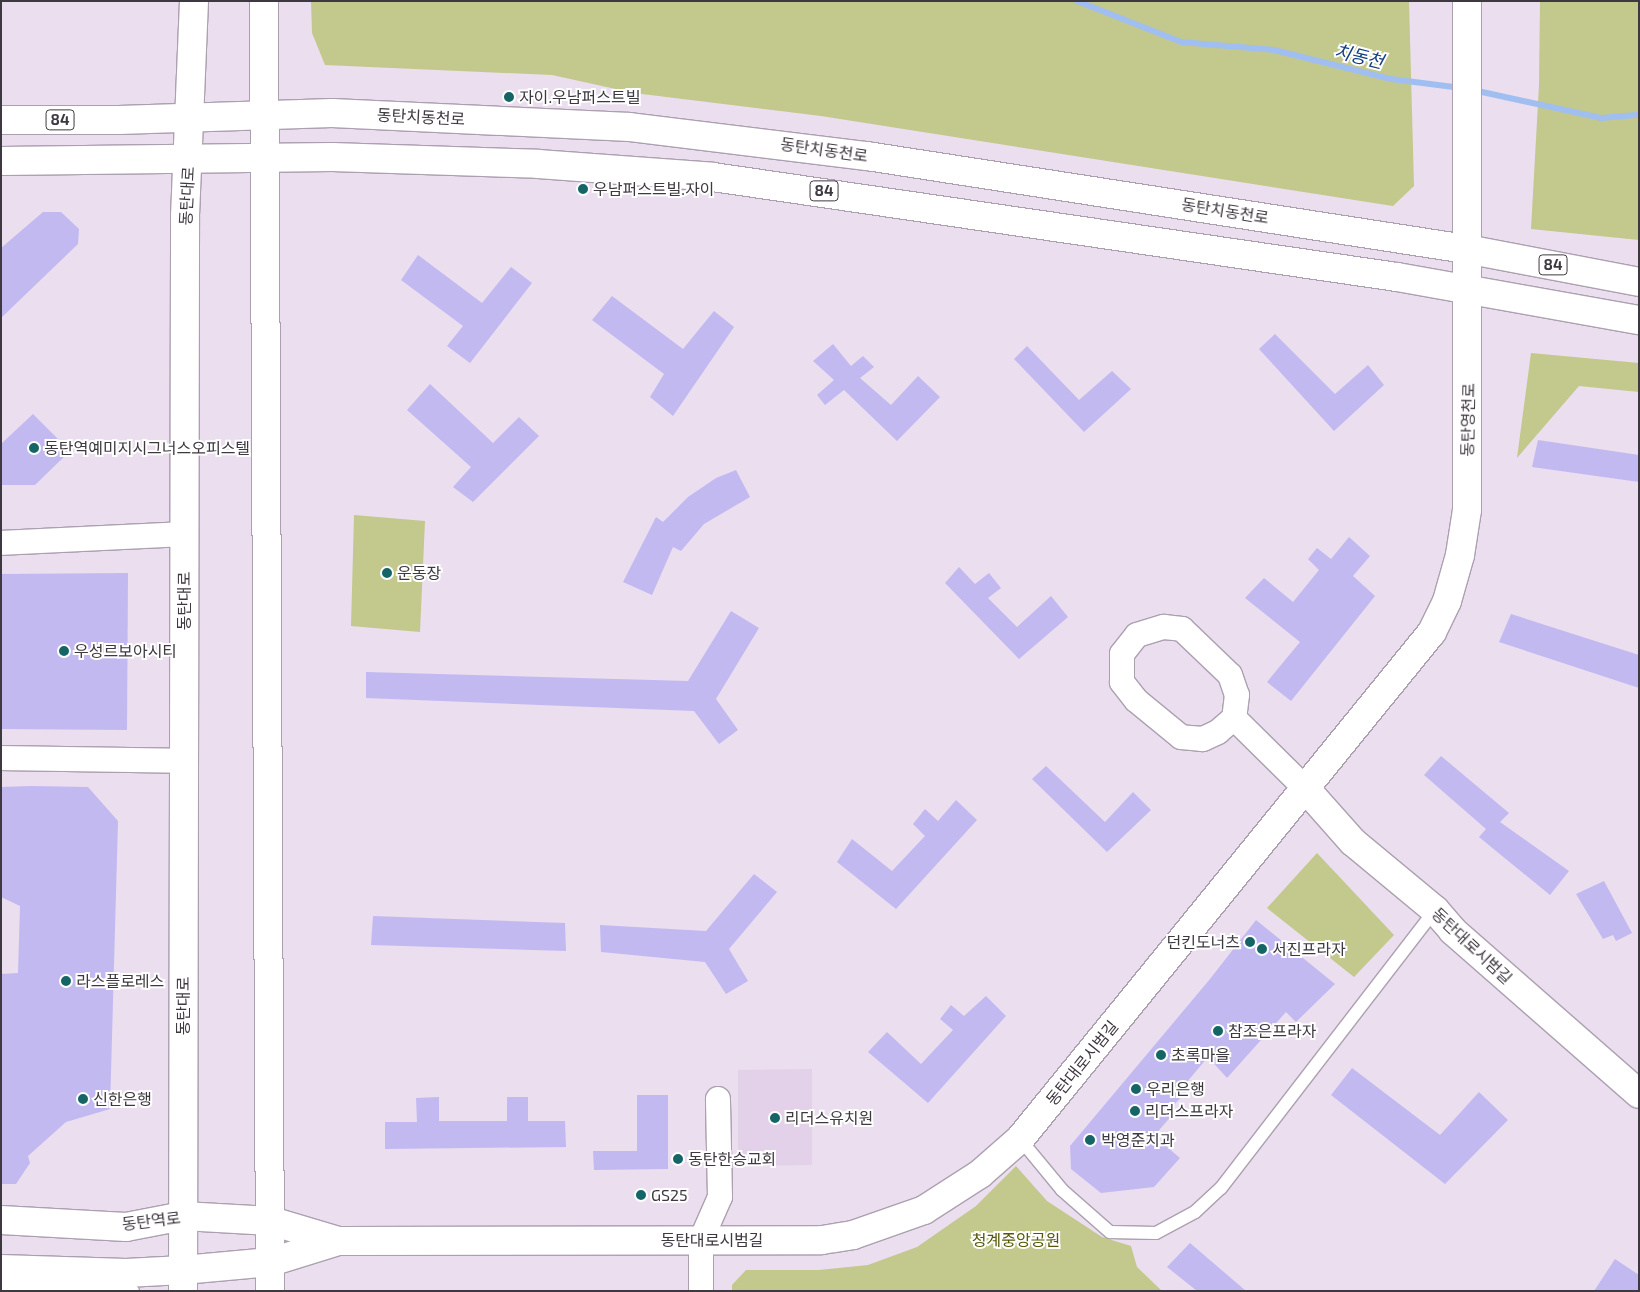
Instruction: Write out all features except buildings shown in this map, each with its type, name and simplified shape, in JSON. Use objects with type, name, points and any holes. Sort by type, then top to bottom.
[{"type":"main road","name":"동탄대로","points":[[183,1280],[185,216],[194,1]]},
{"type":"main road","points":[[264,1],[270,1291]]},
{"type":"main road","name":"동탄영천로","points":[[1305,788],[1432,632],[1447,602],[1460,555],[1467,510],[1467,9]]},
{"type":"main road","name":"동탄치동천로","points":[[1,120],[332,113],[522,121],[739,138],[1466,249],[1639,282]]},
{"type":"main road","name":"84","points":[[1,161],[265,157],[538,164],[713,177],[1397,277],[1467,292],[1639,320]]},
{"type":"main road","name":"동탄대로시범길","points":[[1,1269],[126,1272],[183,1280],[270,1262],[338,1241],[822,1240],[893,1224],[954,1193],[1020,1139],[1305,788],[1353,842],[1435,910],[1453,931],[1639,1094]]},
{"type":"main road","name":"동탄역로","points":[[1,1220],[126,1226],[183,1216],[271,1220]]},
{"type":"main road","name":"동탄대로시범길","points":[[271,1220],[338,1241]]},
{"type":"street","points":[[1,543],[184,534]]},
{"type":"street","points":[[1164,627],[1182,629],[1230,675],[1237,695],[1234,718],[1218,732],[1204,739],[1181,737],[1136,700],[1122,682],[1122,654],[1137,635],[1164,627]]},
{"type":"street","points":[[1234,718],[1305,788]]},
{"type":"street","points":[[1,758],[184,760]]},
{"type":"street","points":[[701,1291],[701,1240],[720,1197],[718,1099]]},
{"type":"lane","points":[[1020,1139],[1062,1190],[1110,1232],[1156,1233],[1195,1212],[1221,1188],[1435,910]]},
{"type":"lane","points":[[1,1288],[133,1291]]},
{"type":"shaded area","name":"리더스유치원","points":[[812,1069],[812,1165],[738,1166],[738,1070]]},
{"type":"green space","points":[[311,1],[1409,1],[1414,186],[1393,206],[821,116],[634,93],[552,75],[325,65],[312,33]]},
{"type":"green space","points":[[1540,1],[1639,1],[1639,240],[1531,229],[1539,85]]},
{"type":"green space","points":[[1531,353],[1639,363],[1639,392],[1579,386],[1517,458]]},
{"type":"green space","name":"운동장","points":[[354,515],[425,521],[420,632],[351,626]]},
{"type":"green space","points":[[1317,853],[1394,935],[1354,977],[1267,908]]},
{"type":"green space","name":"청계중앙공원","points":[[1016,1166],[1047,1201],[1102,1237],[1131,1246],[1137,1267],[1162,1291],[732,1291],[732,1285],[746,1270],[819,1270],[868,1265],[917,1247],[976,1206]]},
{"type":"waterway","name":"치동천","points":[[1077,1],[1181,42],[1274,50],[1391,79],[1461,88]]},
{"type":"waterway","name":"치동천","points":[[1473,90],[1601,118],[1639,115]]},
{"type":"place","name":"자이.우남퍼스트빌","points":[[509,97]]},
{"type":"place","name":"우남퍼스트빌.자이","points":[[583,189]]},
{"type":"place","name":"동탄역예미지시그너스오피스텔","points":[[34,448]]},
{"type":"place","name":"운동장","points":[[387,573]]},
{"type":"place","name":"우성르보아시티","points":[[64,651]]},
{"type":"place","name":"던킨도너츠","points":[[1250,942]]},
{"type":"place","name":"서진프라자","points":[[1262,949]]},
{"type":"place","name":"라스플로레스","points":[[66,981]]},
{"type":"place","name":"참조은프라자","points":[[1218,1031]]},
{"type":"place","name":"초록마을","points":[[1161,1055]]},
{"type":"place","name":"우리은행","points":[[1136,1089]]},
{"type":"place","name":"신한은행","points":[[83,1099]]},
{"type":"place","name":"리더스프라자","points":[[1135,1111]]},
{"type":"place","name":"리더스유치원","points":[[775,1118]]},
{"type":"place","name":"박영준치과","points":[[1090,1140]]},
{"type":"place","name":"동탄한승교회","points":[[678,1159]]},
{"type":"place","name":"GS25","points":[[641,1195]]}]
